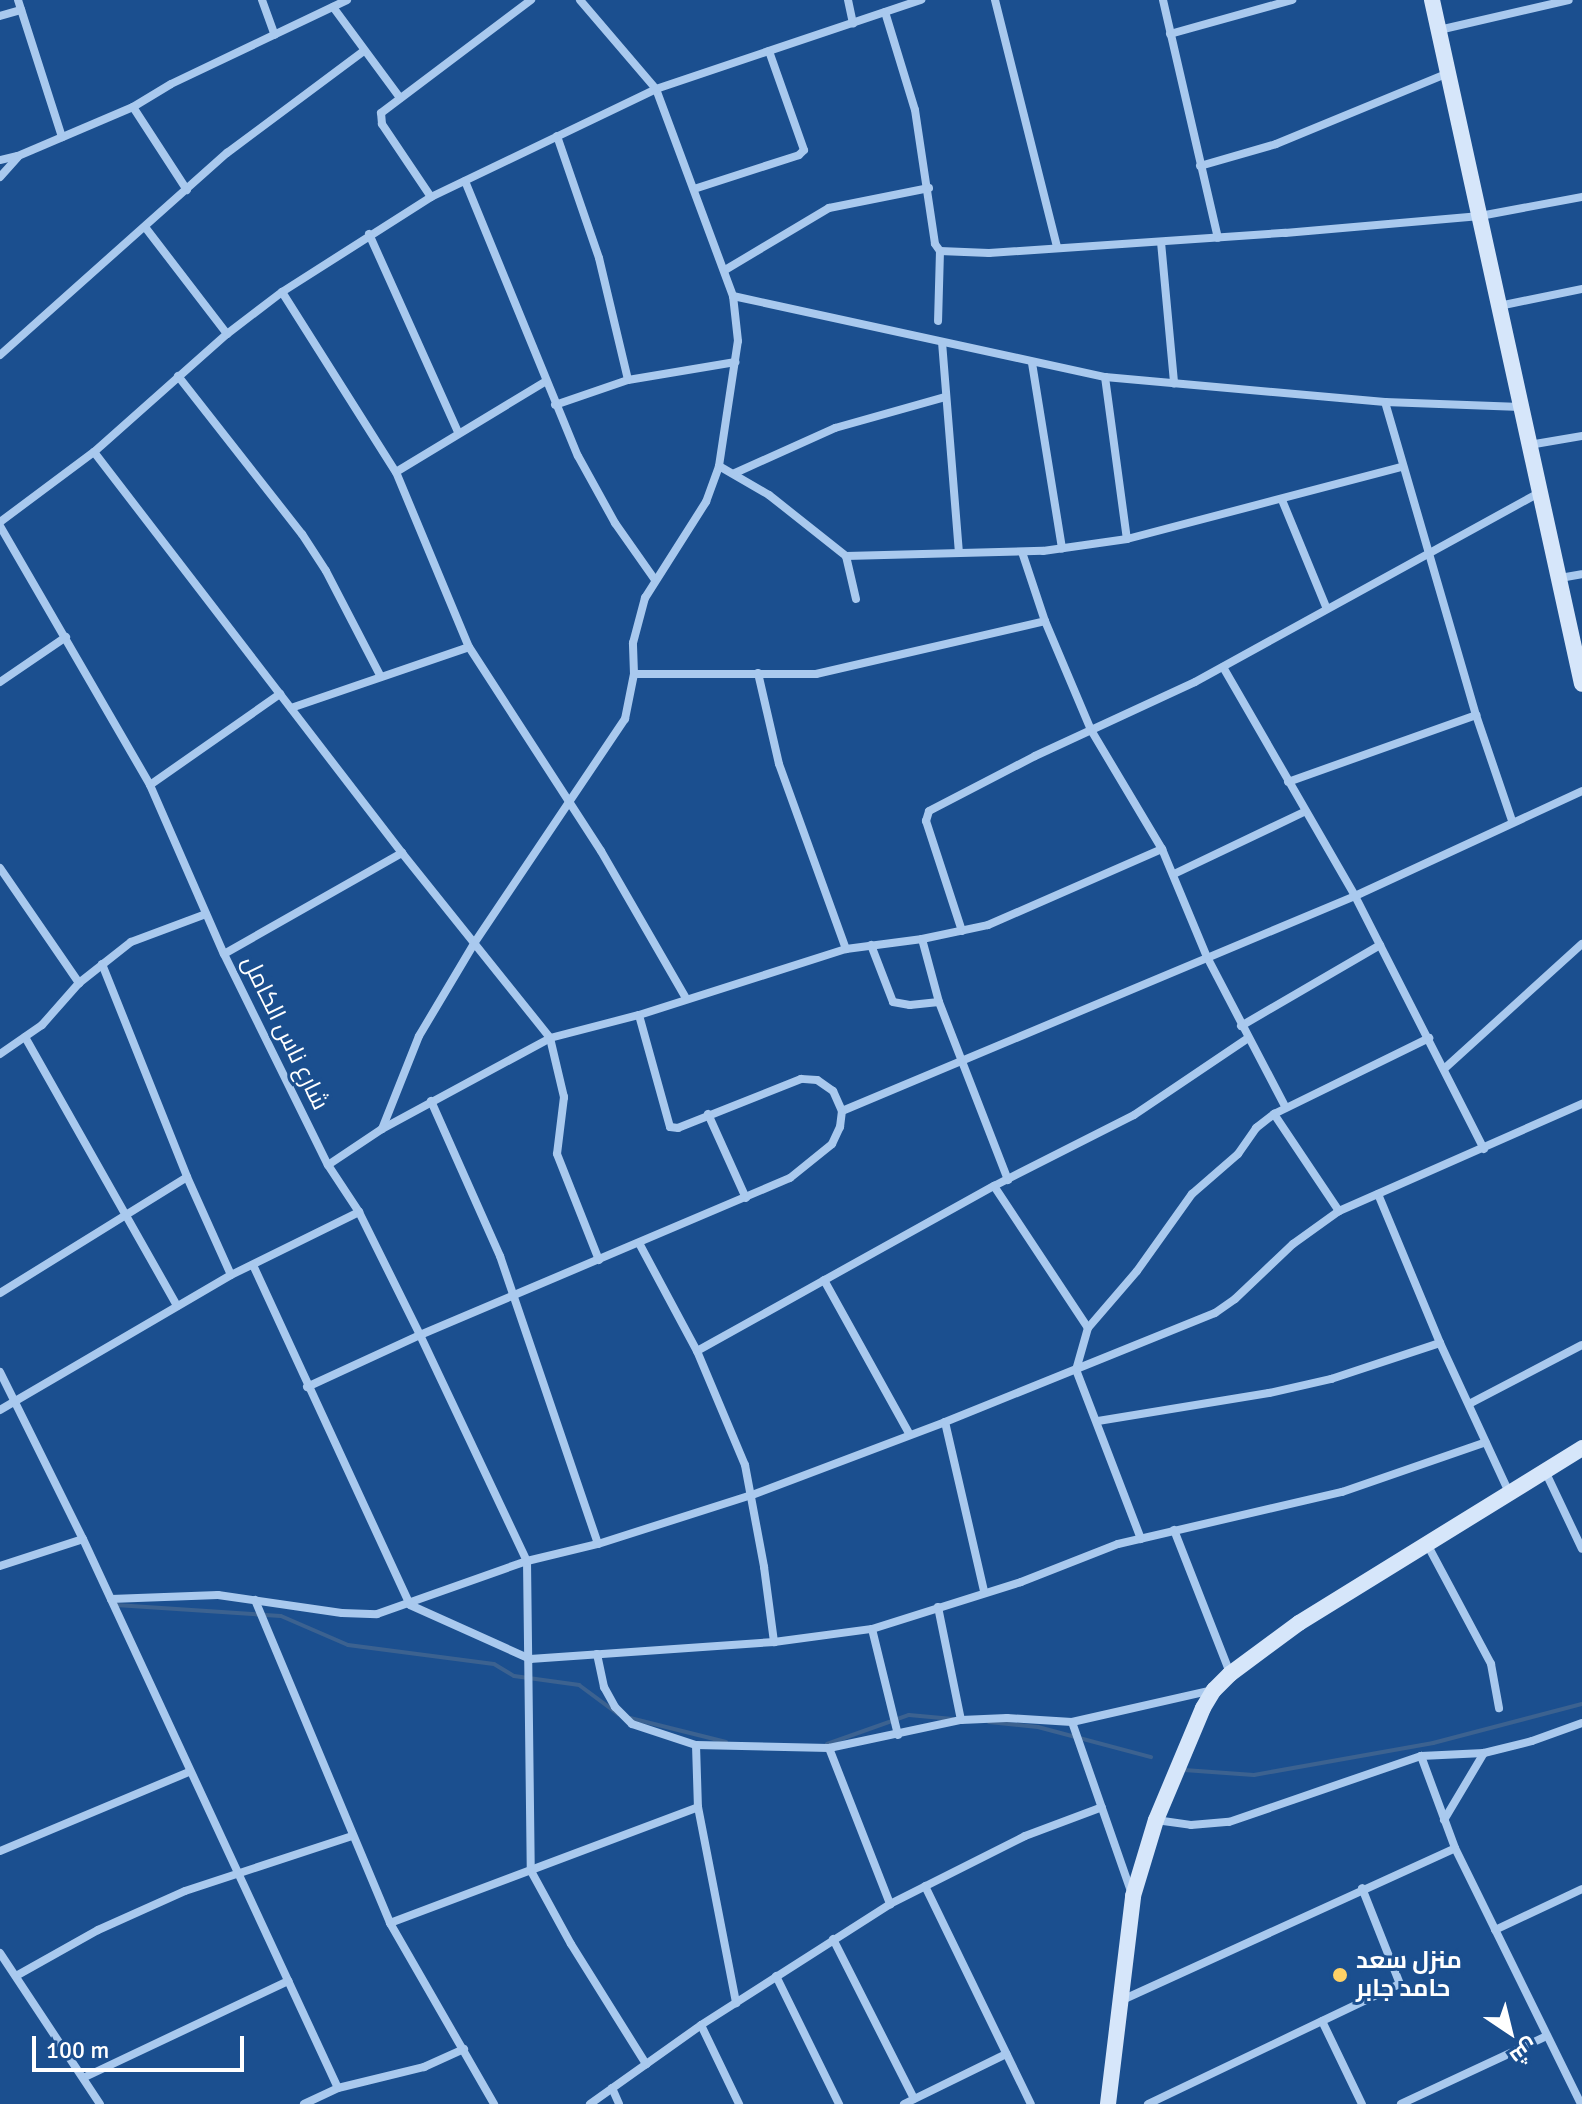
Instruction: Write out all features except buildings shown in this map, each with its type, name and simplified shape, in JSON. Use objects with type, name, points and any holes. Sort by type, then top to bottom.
[{"type":"street","points":[[18,0],[62,137]]},
{"type":"street","points":[[262,0],[275,35]]},
{"type":"street","points":[[0,160],[18,156],[133,107],[171,84],[347,0]]},
{"type":"street","points":[[431,197],[380,119],[381,113],[531,0]]},
{"type":"street","points":[[382,1129],[419,1036],[475,942],[625,719],[634,674],[633,643],[637,620],[655,580],[706,502],[719,466],[736,362],[737,329],[733,296],[656,89],[580,0]]},
{"type":"street","points":[[848,0],[853,23]]},
{"type":"street","points":[[0,524],[94,452],[227,334],[282,292],[431,197],[656,89],[921,0]]},
{"type":"street","points":[[995,0],[1057,247]]},
{"type":"street","points":[[1163,0],[1218,238]]},
{"type":"street","points":[[1170,34],[1292,0]]},
{"type":"street","points":[[1432,0],[1582,684]]},
{"type":"street","points":[[1439,30],[1569,0]]},
{"type":"street","points":[[333,7],[400,98]]},
{"type":"street","points":[[0,16],[21,10]]},
{"type":"street","points":[[885,12],[910,91],[929,188],[935,244],[940,251],[938,321]]},
{"type":"street","points":[[0,355],[227,153],[364,51]]},
{"type":"street","points":[[694,189],[799,155],[804,150],[769,51]]},
{"type":"street","points":[[1200,166],[1276,144],[1448,73]]},
{"type":"street","points":[[133,107],[187,190]]},
{"type":"street","points":[[557,136],[602,267],[628,380]]},
{"type":"street","points":[[0,177],[18,156]]},
{"type":"street","points":[[465,181],[555,405],[593,485],[655,580]]},
{"type":"street","points":[[725,270],[829,208],[929,188]]},
{"type":"street","points":[[940,251],[989,253],[1161,242],[1480,216],[1582,197]]},
{"type":"street","points":[[145,227],[227,334]]},
{"type":"street","points":[[369,234],[458,432]]},
{"type":"street","points":[[1161,242],[1174,383]]},
{"type":"street","points":[[1499,306],[1582,289]]},
{"type":"street","points":[[282,292],[396,472],[469,647],[655,940],[686,998]]},
{"type":"street","points":[[733,296],[1105,377],[1476,409],[1521,407]]},
{"type":"street","points":[[942,342],[959,552]]},
{"type":"street","points":[[555,405],[628,380],[736,362]]},
{"type":"street","points":[[1032,363],[1062,549]]},
{"type":"street","points":[[178,376],[302,534],[326,571],[381,677]]},
{"type":"street","points":[[1105,377],[1127,539]]},
{"type":"street","points":[[396,472],[546,381]]},
{"type":"street","points":[[735,473],[835,428],[945,397]]},
{"type":"street","points":[[1385,402],[1401,467],[1476,715],[1512,821]]},
{"type":"street","points":[[1529,445],[1582,436]]},
{"type":"street","points":[[94,452],[402,853],[550,1038],[564,1097],[557,1154],[599,1260]]},
{"type":"street","points":[[719,466],[769,495],[846,556],[856,599]]},
{"type":"street","points":[[846,556],[1022,552],[1127,539],[1401,467]]},
{"type":"street","points":[[962,931],[926,815],[1091,730],[1223,667],[1326,607],[1540,491]]},
{"type":"street","points":[[1282,500],[1326,607]]},
{"type":"street","name":"شارع ناس الكامل","points":[[0,524],[150,785],[224,954],[328,1165],[359,1212],[527,1561]]},
{"type":"street","points":[[1022,552],[1045,621],[1091,730],[1162,849],[1207,957],[1285,1106]]},
{"type":"street","points":[[1560,578],[1582,574]]},
{"type":"street","points":[[634,674],[830,672],[1045,621]]},
{"type":"street","points":[[0,682],[66,637]]},
{"type":"street","points":[[291,708],[469,647]]},
{"type":"street","points":[[1223,667],[1355,896],[1484,1149]]},
{"type":"street","points":[[758,673],[779,764],[846,949]]},
{"type":"street","points":[[150,785],[280,694]]},
{"type":"street","points":[[1288,782],[1476,715]]},
{"type":"street","points":[[842,1111],[1355,896],[1582,791]]},
{"type":"street","points":[[1174,874],[1304,812]]},
{"type":"street","points":[[328,1165],[382,1129],[550,1038],[639,1015],[846,949],[962,931],[1017,914],[1162,849]]},
{"type":"street","points":[[224,954],[402,853]]},
{"type":"street","points":[[0,868],[79,983]]},
{"type":"street","points":[[0,1054],[42,1025],[79,983],[131,942],[206,914]]},
{"type":"street","points":[[922,939],[939,1002],[1008,1180]]},
{"type":"street","points":[[1444,1069],[1582,944]]},
{"type":"street","points":[[871,945],[893,1002],[910,1005],[939,1002]]},
{"type":"street","points":[[1241,1026],[1380,945]]},
{"type":"street","points":[[102,964],[187,1177],[231,1275]]},
{"type":"street","points":[[307,1387],[420,1335],[790,1178],[832,1144],[840,1127],[842,1111],[833,1091],[817,1080],[801,1079],[678,1128],[667,1123],[639,1015]]},
{"type":"street","points":[[25,1037],[177,1306]]},
{"type":"street","points":[[697,1351],[994,1186],[1134,1115],[1248,1038]]},
{"type":"street","points":[[1141,1539],[1076,1370],[1088,1328],[1137,1271],[1192,1194],[1238,1154],[1256,1128],[1285,1106],[1429,1038]]},
{"type":"street","points":[[431,1101],[500,1256],[598,1544]]},
{"type":"street","points":[[111,1599],[179,1594],[255,1600],[342,1613],[377,1614],[410,1605],[527,1561],[598,1544],[752,1495],[945,1422],[1215,1313],[1235,1299],[1293,1244],[1339,1211],[1582,1104]]},
{"type":"street","points":[[708,1114],[746,1198]]},
{"type":"street","points":[[1274,1114],[1339,1211]]},
{"type":"street","points":[[0,1293],[187,1177]]},
{"type":"street","points":[[994,1186],[1088,1328]]},
{"type":"street","points":[[1378,1194],[1440,1343],[1509,1493]]},
{"type":"street","points":[[0,1410],[231,1275],[359,1212]]},
{"type":"street","points":[[639,1243],[697,1351],[745,1465],[774,1642]]},
{"type":"street","points":[[253,1265],[410,1605],[530,1659],[774,1642],[872,1629],[984,1591],[1021,1582],[1141,1539],[1342,1492],[1486,1442]]},
{"type":"street","points":[[824,1280],[910,1435]]},
{"type":"street","points":[[1098,1421],[1269,1393],[1331,1379],[1440,1343]]},
{"type":"street","points":[[1469,1404],[1582,1345]]},
{"type":"street","points":[[0,1372],[83,1539],[338,2088]]},
{"type":"street","points":[[945,1422],[984,1591]]},
{"type":"street","points":[[1108,2104],[1133,1896],[1156,1820],[1203,1708],[1214,1690],[1230,1674],[1299,1623],[1582,1448]]},
{"type":"street","points":[[1545,1471],[1582,1549]]},
{"type":"street","points":[[1174,1530],[1230,1674]]},
{"type":"street","points":[[0,1566],[83,1539]]},
{"type":"street","points":[[1427,1543],[1491,1664],[1499,1708]]},
{"type":"street","points":[[527,1561],[531,1871],[571,1944],[646,2064]]},
{"type":"street","points":[[255,1600],[390,1923],[494,2104]]},
{"type":"street","points":[[938,1607],[961,1720]]},
{"type":"street","points":[[872,1629],[898,1735]]},
{"type":"street","points":[[597,1654],[604,1687],[615,1707],[632,1724],[696,1745],[829,1748],[961,1720],[1007,1718],[1072,1722],[1214,1690]]},
{"type":"street","points":[[1072,1722],[1133,1896]]},
{"type":"street","points":[[1156,1820],[1191,1825],[1229,1822],[1421,1756],[1484,1753],[1578,1724],[1582,1737]]},
{"type":"street","points":[[696,1745],[698,1807],[736,2003]]},
{"type":"street","points":[[829,1748],[890,1904]]},
{"type":"street","points":[[1444,1820],[1484,1753]]},
{"type":"street","points":[[1421,1756],[1455,1848],[1581,2104]]},
{"type":"street","points":[[0,1851],[189,1772]]},
{"type":"street","points":[[390,1923],[698,1807]]},
{"type":"street","points":[[590,2104],[701,2025],[890,1904],[1025,1836],[1102,1807]]},
{"type":"street","points":[[16,1976],[98,1930],[185,1891],[352,1836]]},
{"type":"street","points":[[1119,2001],[1455,1848]]},
{"type":"street","points":[[925,1886],[1031,2104]]},
{"type":"street","points":[[1148,2104],[1400,1984],[1362,1888]]},
{"type":"street","points":[[1495,1930],[1582,1889]]},
{"type":"street","points":[[833,1939],[914,2099]]},
{"type":"street","points":[[0,1953],[85,2077],[100,2104]]},
{"type":"street","points":[[776,1976],[839,2104]]},
{"type":"street","points":[[85,2077],[288,1981]]},
{"type":"street","points":[[1322,2021],[1362,2104]]},
{"type":"street","points":[[701,2025],[739,2104]]},
{"type":"street","points":[[1401,2104],[1547,2036]]},
{"type":"street","points":[[304,2104],[320,2101],[338,2088],[424,2067],[464,2049]]},
{"type":"street","points":[[904,2104],[1006,2054]]},
{"type":"street","points":[[612,2088],[619,2104]]},
{"type":"waterway","points":[[116,1605],[281,1616],[348,1645],[494,1664],[514,1676],[579,1685],[618,1714]]},
{"type":"waterway","points":[[1184,1770],[1254,1775],[1433,1743],[1582,1704]]},
{"type":"waterway","points":[[827,1744],[909,1715],[953,1719]]},
{"type":"waterway","points":[[630,1718],[726,1742]]},
{"type":"waterway","points":[[989,1722],[1038,1727],[1151,1757]]},
{"type":"place","name":"منزل سعد حامد جابر","points":[[1340,1975]]}]
